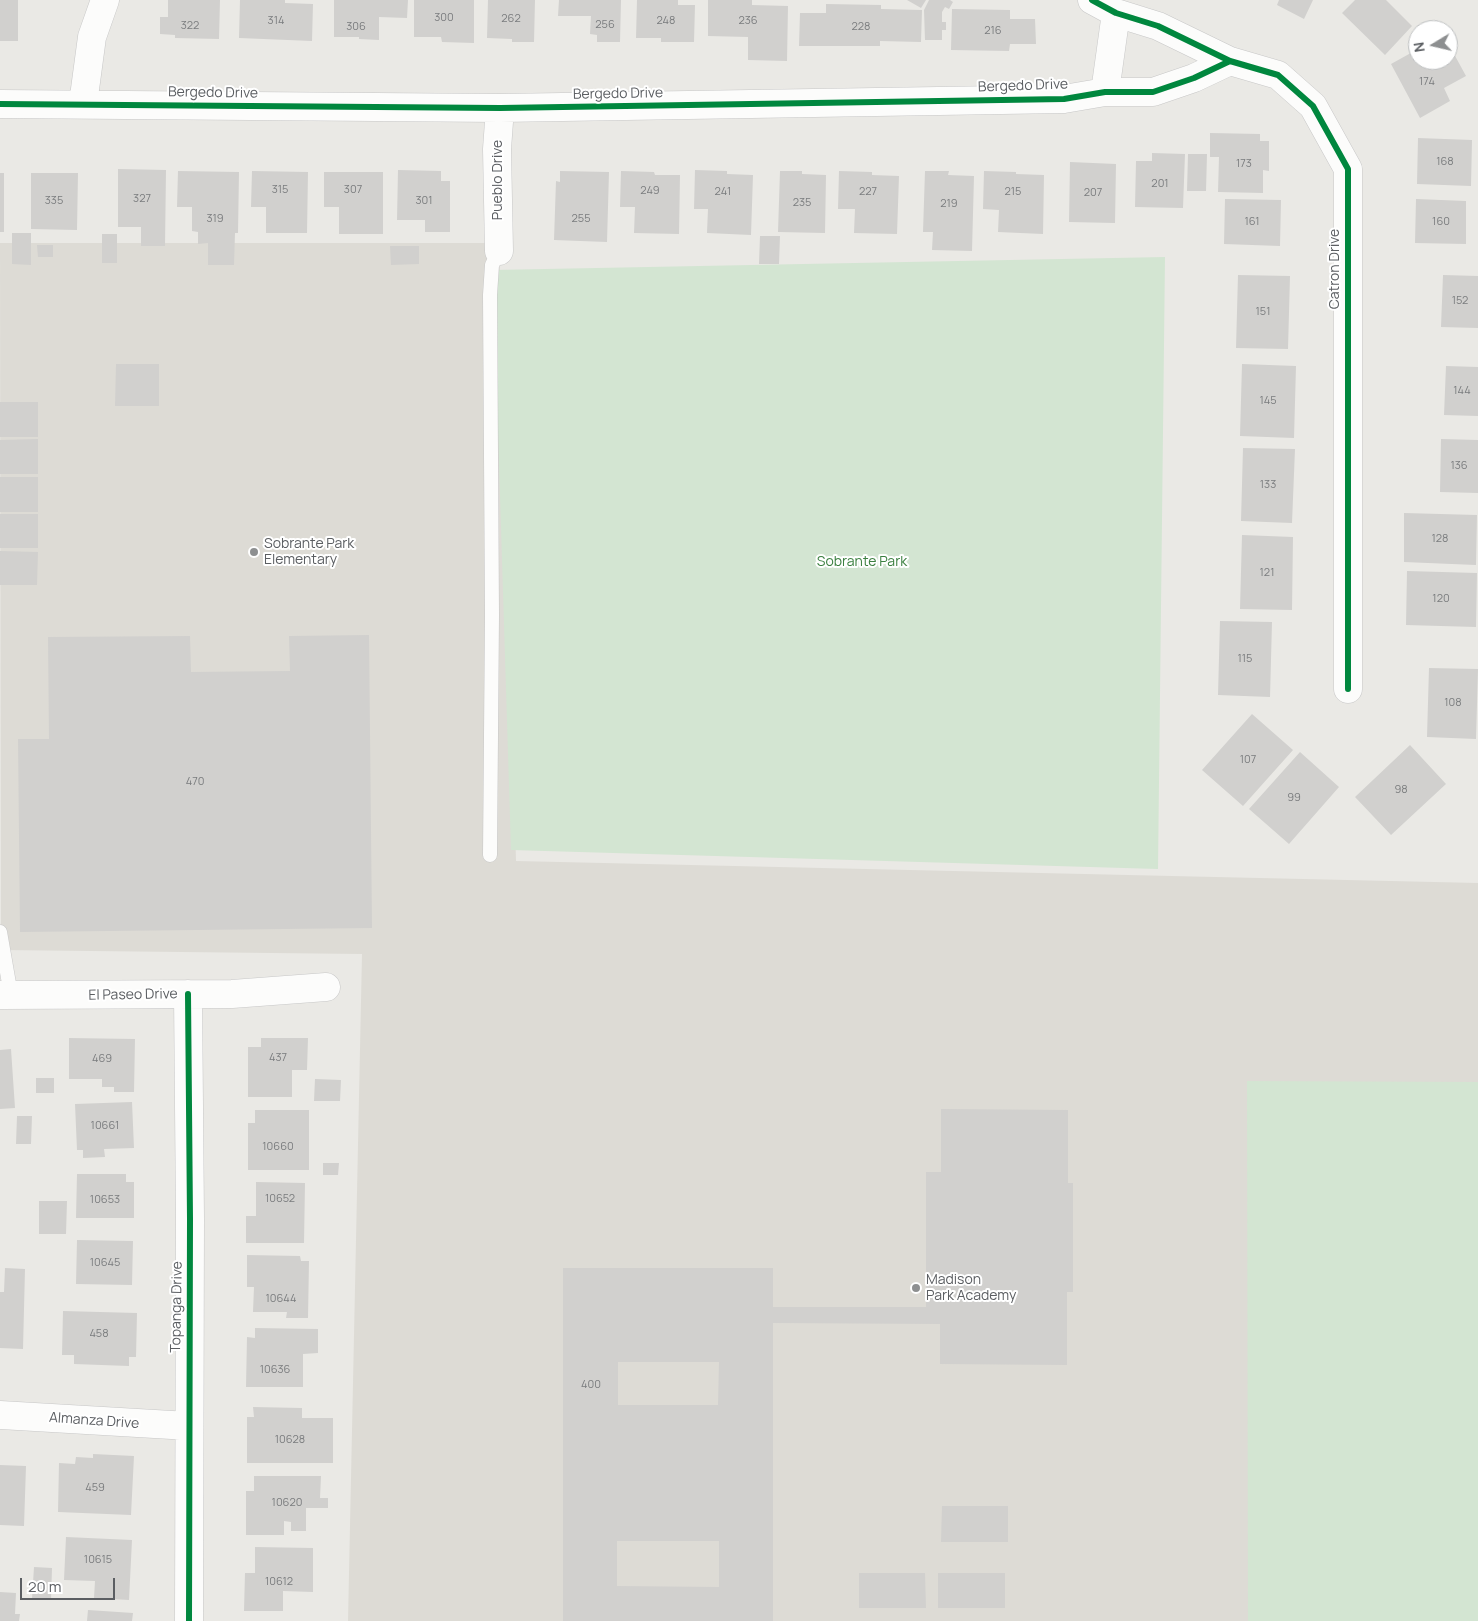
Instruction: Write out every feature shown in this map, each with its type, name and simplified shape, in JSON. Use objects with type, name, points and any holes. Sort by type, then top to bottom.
[{"type":"street","points":[[83,104],[92,37],[104,0]]},
{"type":"street","name":"Catron Drive","points":[[1092,0],[1116,13],[1158,26],[1230,61],[1278,75],[1313,106],[1348,169],[1348,689]]},
{"type":"street","points":[[1105,92],[1116,13]]},
{"type":"street","name":"Bergedo Drive","points":[[0,104],[500,108],[1064,99],[1105,92],[1153,92],[1194,78],[1230,61]]},
{"type":"street","name":"Pueblo Drive","points":[[499,251],[497,149],[500,108]]},
{"type":"street","name":"El Paseo Drive","points":[[5,995],[232,994],[326,987]]},
{"type":"street","name":"Topanga Drive","points":[[188,994],[190,1219],[189,1621]]},
{"type":"street","name":"Almanza Drive","points":[[0,1415],[188,1426]]},
{"type":"lane","points":[[490,855],[492,597],[490,295],[492,265],[499,251]]},
{"type":"lane","points":[[0,932],[5,995]]},
{"type":"shaded area","name":"Madison Park Academy","points":[[0,243],[499,243],[516,861],[1478,883],[1478,1621],[348,1621],[362,954],[1,950]]},
{"type":"green space","name":"Sobrante Park","points":[[1165,257],[1158,869],[511,850],[493,270]]},
{"type":"green space","points":[[1247,1081],[1478,1082],[1478,1621],[1248,1621]]},
{"type":"building","points":[[0,0],[18,0],[18,41],[0,41]]},
{"type":"building","points":[[168,0],[220,0],[219,39],[175,38],[175,35],[160,34],[160,17],[168,17]]},
{"type":"building","points":[[240,0],[285,0],[285,3],[313,4],[312,41],[239,38]]},
{"type":"building","points":[[334,0],[408,0],[407,18],[379,17],[379,40],[359,39],[359,37],[334,37]]},
{"type":"building","points":[[414,0],[474,0],[474,43],[442,42],[441,37],[414,37]]},
{"type":"building","points":[[488,0],[535,0],[534,42],[512,42],[512,39],[487,38]]},
{"type":"building","points":[[559,0],[621,0],[620,42],[597,42],[597,35],[590,34],[591,16],[558,16]]},
{"type":"building","points":[[637,0],[678,0],[678,5],[695,5],[694,42],[661,42],[661,38],[636,38]]},
{"type":"building","points":[[708,0],[752,0],[752,5],[788,6],[787,61],[748,60],[748,37],[708,36]]},
{"type":"building","points":[[907,0],[926,0],[921,8]]},
{"type":"building","points":[[929,0],[950,0],[953,2],[949,9],[945,7],[942,12],[942,22],[946,22],[946,30],[942,30],[942,40],[925,40],[924,10]]},
{"type":"building","points":[[1279,0],[1313,0],[1304,19],[1277,5]]},
{"type":"building","points":[[1355,0],[1386,0],[1408,22],[1408,30],[1385,55],[1342,13]]},
{"type":"building","points":[[826,4],[881,5],[881,9],[922,10],[921,42],[880,41],[880,46],[799,46],[800,13],[826,13]]},
{"type":"building","points":[[952,9],[1010,10],[1010,19],[1035,19],[1036,44],[1010,44],[1009,51],[951,50]]},
{"type":"building","points":[[1408,55],[1408,70],[1458,70],[1458,61],[1466,76],[1444,88],[1450,101],[1420,118],[1391,64]]},
{"type":"building","points":[[1210,133],[1260,134],[1260,141],[1269,141],[1269,171],[1263,170],[1263,193],[1218,192],[1219,157],[1210,157]]},
{"type":"building","points":[[1418,138],[1472,140],[1471,186],[1417,184]]},
{"type":"building","points":[[1152,153],[1185,154],[1183,208],[1135,207],[1136,161],[1152,161]]},
{"type":"building","points":[[1188,154],[1207,154],[1206,191],[1187,191]]},
{"type":"building","points":[[1070,162],[1116,164],[1115,223],[1069,222]]},
{"type":"building","points":[[118,169],[166,170],[165,246],[141,246],[141,227],[118,227]]},
{"type":"building","points":[[398,170],[441,171],[441,181],[450,181],[450,232],[425,232],[425,220],[397,220]]},
{"type":"building","points":[[695,170],[727,171],[727,174],[753,175],[751,235],[707,233],[708,209],[694,209]]},
{"type":"building","points":[[178,171],[239,172],[238,233],[235,233],[234,265],[208,265],[208,243],[198,244],[198,232],[192,231],[192,207],[177,207]]},
{"type":"building","points":[[252,171],[308,172],[307,233],[266,233],[266,207],[251,207]]},
{"type":"building","points":[[560,171],[609,172],[607,242],[554,240],[556,181],[560,182]]},
{"type":"building","points":[[621,171],[654,172],[655,175],[680,175],[679,234],[634,233],[635,207],[620,207]]},
{"type":"building","points":[[780,171],[802,171],[802,174],[826,175],[825,233],[778,232]]},
{"type":"building","points":[[839,171],[872,172],[872,175],[899,176],[897,234],[854,233],[855,209],[838,209]]},
{"type":"building","points":[[925,171],[949,171],[948,175],[974,176],[972,251],[932,250],[933,232],[923,232]]},
{"type":"building","points":[[984,171],[1044,175],[1043,234],[998,232],[999,210],[983,209]]},
{"type":"building","points":[[324,172],[383,172],[383,234],[339,234],[339,207],[324,207]]},
{"type":"building","points":[[0,173],[4,173],[4,232],[0,232]]},
{"type":"building","points":[[31,173],[78,173],[77,230],[31,229]]},
{"type":"building","points":[[1225,199],[1281,200],[1280,246],[1224,244]]},
{"type":"building","points":[[1416,199],[1466,201],[1466,244],[1415,243]]},
{"type":"building","points":[[12,233],[31,233],[31,265],[12,264]]},
{"type":"building","points":[[102,234],[117,234],[117,263],[102,263]]},
{"type":"building","points":[[760,236],[780,236],[779,264],[759,264]]},
{"type":"building","points":[[37,245],[53,245],[53,257],[38,257]]},
{"type":"building","points":[[390,246],[419,246],[419,264],[391,265]]},
{"type":"building","points":[[1238,275],[1290,276],[1288,349],[1236,348]]},
{"type":"building","points":[[1443,275],[1478,276],[1478,328],[1441,327]]},
{"type":"building","points":[[116,364],[159,364],[159,406],[115,406]]},
{"type":"building","points":[[1242,364],[1296,366],[1294,438],[1240,436]]},
{"type":"building","points":[[1446,366],[1478,367],[1478,416],[1444,415]]},
{"type":"building","points":[[0,402],[38,402],[38,437],[0,437]]},
{"type":"building","points":[[38,439],[38,474],[0,474],[0,440]]},
{"type":"building","points":[[1441,439],[1478,440],[1478,493],[1440,492]]},
{"type":"building","points":[[1243,448],[1295,449],[1292,523],[1241,521]]},
{"type":"building","points":[[0,477],[38,477],[38,512],[0,512]]},
{"type":"building","points":[[1404,513],[1477,515],[1476,565],[1404,562]]},
{"type":"building","points":[[0,514],[38,514],[38,548],[0,548]]},
{"type":"building","points":[[1242,535],[1293,537],[1292,610],[1240,609]]},
{"type":"building","points":[[0,551],[38,552],[37,585],[0,585]]},
{"type":"building","points":[[1407,571],[1477,573],[1476,627],[1406,625]]},
{"type":"building","points":[[1220,621],[1272,622],[1270,697],[1218,695]]},
{"type":"building","points":[[369,635],[372,928],[20,932],[18,739],[49,739],[48,637],[190,636],[191,672],[290,671],[289,636]]},
{"type":"building","points":[[1429,668],[1478,669],[1476,739],[1427,737]]},
{"type":"building","points":[[1252,714],[1293,750],[1243,806],[1202,770]]},
{"type":"building","points":[[1410,745],[1446,784],[1391,835],[1355,797]]},
{"type":"building","points":[[1300,752],[1339,787],[1289,844],[1249,809]]},
{"type":"building","points":[[69,1038],[135,1039],[134,1092],[114,1092],[114,1087],[102,1087],[102,1079],[69,1079]]},
{"type":"building","points":[[261,1038],[308,1038],[307,1070],[292,1070],[292,1097],[248,1097],[248,1047],[261,1047]]},
{"type":"building","points":[[11,1049],[15,1108],[0,1109],[0,1050]]},
{"type":"building","points":[[36,1078],[54,1078],[54,1093],[36,1093]]},
{"type":"building","points":[[315,1079],[341,1080],[340,1101],[314,1101]]},
{"type":"building","points":[[132,1102],[134,1148],[104,1149],[105,1157],[83,1158],[83,1150],[77,1150],[75,1104]]},
{"type":"building","points":[[941,1109],[1068,1110],[1068,1183],[1073,1183],[1073,1292],[1067,1292],[1067,1365],[940,1364],[940,1324],[773,1323],[773,1621],[563,1621],[563,1268],[773,1268],[773,1307],[926,1307],[926,1172],[941,1172]],"holes":[[[618,1362],[719,1362],[718,1405],[618,1405]],[[617,1541],[719,1541],[719,1587],[617,1586]]]},
{"type":"building","points":[[255,1110],[309,1110],[309,1170],[248,1170],[248,1123],[255,1123]]},
{"type":"building","points":[[17,1116],[32,1116],[31,1144],[16,1144]]},
{"type":"building","points":[[323,1163],[339,1163],[338,1175],[323,1175]]},
{"type":"building","points":[[77,1174],[126,1174],[126,1182],[134,1182],[134,1218],[76,1218]]},
{"type":"building","points":[[256,1182],[305,1183],[304,1243],[246,1243],[246,1216],[256,1216]]},
{"type":"building","points":[[39,1201],[67,1201],[66,1234],[39,1234]]},
{"type":"building","points":[[77,1240],[133,1241],[132,1285],[76,1284]]},
{"type":"building","points":[[247,1255],[300,1256],[301,1261],[309,1261],[308,1318],[286,1318],[287,1312],[253,1312],[254,1287],[247,1287]]},
{"type":"building","points":[[5,1268],[25,1269],[23,1349],[0,1348],[0,1292],[4,1292]]},
{"type":"building","points":[[63,1311],[137,1313],[136,1357],[129,1357],[129,1366],[74,1364],[74,1355],[62,1355]]},
{"type":"building","points":[[255,1328],[318,1329],[318,1353],[303,1354],[303,1387],[246,1387],[247,1337],[255,1338]]},
{"type":"building","points":[[253,1407],[302,1408],[302,1418],[333,1418],[333,1463],[247,1463],[247,1417],[254,1417]]},
{"type":"building","points":[[93,1454],[134,1456],[131,1515],[58,1512],[59,1463],[75,1464],[76,1457],[93,1458]]},
{"type":"building","points":[[0,1465],[26,1466],[24,1526],[0,1525]]},
{"type":"building","points":[[254,1476],[321,1476],[320,1498],[328,1498],[328,1508],[306,1508],[306,1531],[291,1531],[291,1522],[284,1521],[284,1535],[246,1535],[246,1491],[254,1491]]},
{"type":"building","points":[[942,1506],[1008,1506],[1008,1542],[941,1542]]},
{"type":"building","points":[[66,1537],[132,1540],[129,1600],[94,1598],[95,1581],[64,1580]]},
{"type":"building","points":[[255,1547],[313,1548],[313,1592],[283,1591],[283,1611],[244,1611],[245,1573],[255,1573]]},
{"type":"building","points":[[34,1567],[52,1568],[51,1600],[32,1599]]},
{"type":"building","points":[[859,1573],[925,1573],[926,1608],[859,1608]]},
{"type":"building","points":[[938,1573],[1005,1573],[1005,1608],[938,1608]]},
{"type":"building","points":[[0,1592],[16,1593],[15,1614],[20,1614],[19,1621],[0,1621]]},
{"type":"building","points":[[88,1610],[133,1613],[132,1621],[87,1621]]},
{"type":"cycle path","points":[[1092,0],[1116,13],[1158,26],[1230,61],[1278,75],[1313,106],[1348,169],[1348,689]]},
{"type":"cycle path","points":[[0,104],[500,108],[1064,99],[1105,92],[1153,92],[1194,78],[1230,61]]},
{"type":"cycle path","points":[[188,994],[190,1219],[189,1621]]},
{"type":"place","name":"Sobrante Park Elementary","points":[[254,552]]},
{"type":"place","name":"Madison Park Academy","points":[[916,1288]]}]
